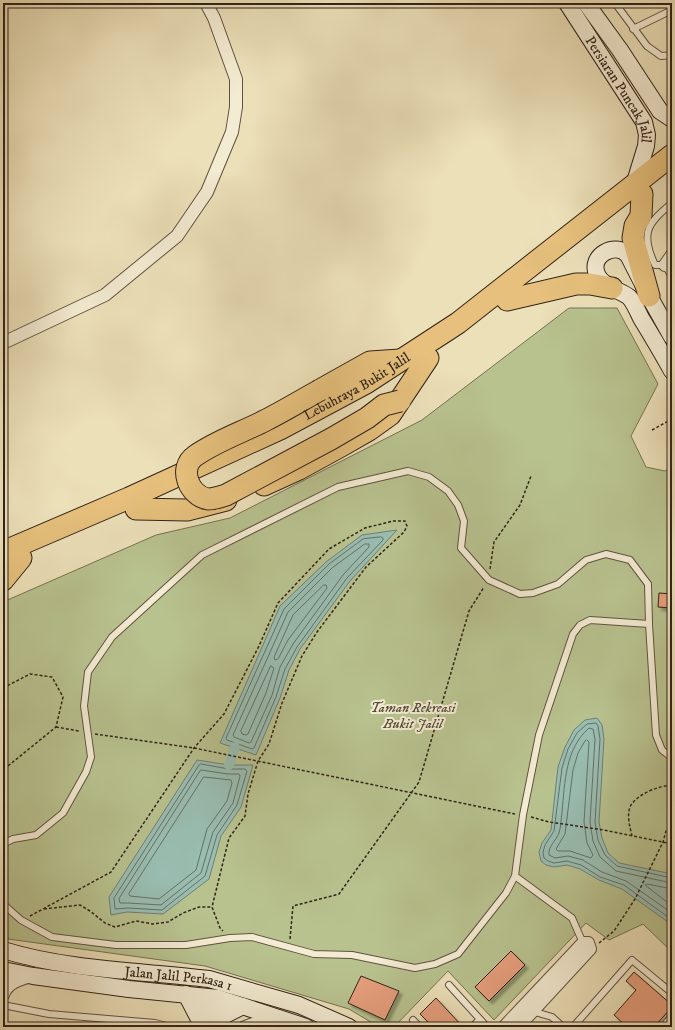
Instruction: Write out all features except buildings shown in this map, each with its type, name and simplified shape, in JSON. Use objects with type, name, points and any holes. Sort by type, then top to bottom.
[{"type":"highway","name":"Lebuhraya Bukit Jalil","points":[[9,558],[136,509],[323,422],[386,385],[466,332],[507,300],[639,188],[672,155]]},
{"type":"highway","name":"Lebuhraya Bukit Jalil","points":[[9,558],[60,527],[280,430],[366,383],[458,323],[639,188],[672,171]]},
{"type":"highway","points":[[639,188],[641,216],[635,226],[633,238],[649,296]]},
{"type":"highway","points":[[507,300],[576,284],[590,284],[612,288]]},
{"type":"highway","points":[[136,509],[187,510],[230,499],[299,469],[369,430],[390,415],[428,358]]},
{"type":"highway","points":[[400,401],[384,405],[367,418],[331,439],[226,495],[207,499],[192,490],[186,474],[187,466],[193,457],[210,447],[267,420],[370,362],[402,360]]},
{"type":"highway","points":[[3,536],[60,527]]},
{"type":"highway","points":[[3,580],[9,558]]},
{"type":"main road","name":"Persiaran Puncak Jalil","points":[[567,3],[644,122],[647,135],[639,188]]},
{"type":"main road","name":"Persiaran Puncak Jalil","points":[[586,3],[620,50],[660,111],[672,119]]},
{"type":"main road","points":[[672,337],[628,255],[619,249],[610,250],[600,256],[596,263],[595,270],[598,277],[612,288],[629,298],[672,371]]},
{"type":"main road","name":"Jalan Jalil Perkasa 1","points":[[3,950],[69,964],[209,979],[299,1005],[348,1027]]},
{"type":"main road","name":"Jalan Jalil Perkasa 1","points":[[3,970],[26,978],[129,989],[212,995],[302,1026]]},
{"type":"main road","points":[[192,977],[207,985],[212,995]]},
{"type":"main road","points":[[212,995],[215,989],[237,986]]},
{"type":"main road","points":[[186,994],[207,1026],[242,1006]]},
{"type":"street","points":[[3,343],[105,295],[176,236],[207,192],[232,132],[236,107],[236,79],[214,18],[206,3]]},
{"type":"street","points":[[518,1027],[586,946]]},
{"type":"street","points":[[504,1027],[586,946]]},
{"type":"street","points":[[3,980],[26,978]]},
{"type":"street","points":[[3,995],[9,986],[26,978]]},
{"type":"street","points":[[207,1026],[212,995]]},
{"type":"lane","points":[[615,3],[647,46],[662,56],[672,55]]},
{"type":"lane","points":[[633,29],[672,10]]},
{"type":"lane","points":[[672,202],[655,217],[649,228],[646,239],[649,252],[655,265],[669,260],[672,277]]},
{"type":"lane","points":[[3,844],[13,839],[36,835],[62,813],[86,772],[91,757],[84,706],[88,672],[112,636],[202,555],[338,487],[408,471],[429,477],[448,491],[458,505],[464,521],[461,548],[489,580],[520,594],[534,593],[558,584],[586,560],[606,554],[630,560],[648,584],[656,735],[662,750],[672,758]]},
{"type":"lane","points":[[3,904],[21,920],[52,937],[116,945],[186,945],[230,938],[252,937],[314,954],[352,955],[415,968],[435,964],[458,954],[506,893],[515,876],[523,815],[539,735],[573,634],[580,625],[590,620],[649,624]]},
{"type":"lane","points":[[515,876],[572,918],[586,946]]},
{"type":"lane","points":[[573,1027],[632,960],[672,993]]},
{"type":"lane","points":[[449,985],[487,1027]]},
{"type":"lane","points":[[3,1005],[49,1014],[155,1023],[170,1027]]},
{"type":"lane","points":[[532,1011],[552,1017],[563,1027]]},
{"type":"lane","points":[[663,1027],[672,1016]]},
{"type":"lane","points":[[472,1027],[480,1019]]},
{"type":"lane","points":[[240,1027],[255,1020],[302,1026]]},
{"type":"lane","points":[[413,1020],[420,1027]]},
{"type":"path","points":[[652,430],[672,419]]},
{"type":"path","points":[[289,947],[293,906],[339,894],[419,782],[469,611],[489,580],[494,542],[520,506],[531,476]]},
{"type":"path","points":[[21,920],[111,872],[194,748],[224,714],[259,646],[278,603],[329,549],[365,528],[393,521],[405,521],[408,526],[404,532],[366,566],[317,632],[302,656],[282,703],[269,744],[258,761],[248,794],[245,816],[228,838],[212,907],[220,928],[230,938]]},
{"type":"path","points":[[3,688],[30,674],[52,677],[63,697],[56,726],[3,770]]},
{"type":"path","points":[[56,726],[194,748],[523,815],[549,822],[604,830],[672,844]]},
{"type":"path","points":[[632,836],[628,819],[631,806],[644,794],[662,786],[672,785]]},
{"type":"path","points":[[586,946],[614,931],[635,900],[663,842],[666,831],[672,826]]},
{"type":"path","points":[[42,909],[80,905],[105,923],[115,927],[136,921],[153,924],[168,922],[183,913],[199,907],[212,907]]},
{"type":"green space","name":"Taman Rekreasi Bukit Jalil","points":[[569,308],[617,308],[658,384],[631,436],[646,467],[665,471],[672,468],[672,952],[643,924],[609,940],[586,923],[494,1020],[448,971],[394,1027],[379,1027],[349,1009],[205,966],[8,939],[3,937],[3,602],[156,535],[230,518],[422,420]]},
{"type":"water","points":[[397,530],[350,581],[300,649],[289,670],[280,698],[256,755],[220,743],[280,606],[326,562],[362,535]]},
{"type":"water","points":[[597,718],[602,725],[604,739],[599,822],[602,838],[608,853],[619,863],[672,874],[672,925],[622,889],[599,880],[580,869],[567,865],[554,867],[546,865],[541,861],[539,852],[542,843],[551,830],[558,767],[565,747],[574,730],[585,720]]},
{"type":"water","points":[[197,760],[229,765],[253,765],[241,807],[221,836],[209,879],[163,914],[127,912],[111,915],[109,897]]},
{"type":"waterway","points":[[229,765],[235,747]]}]
